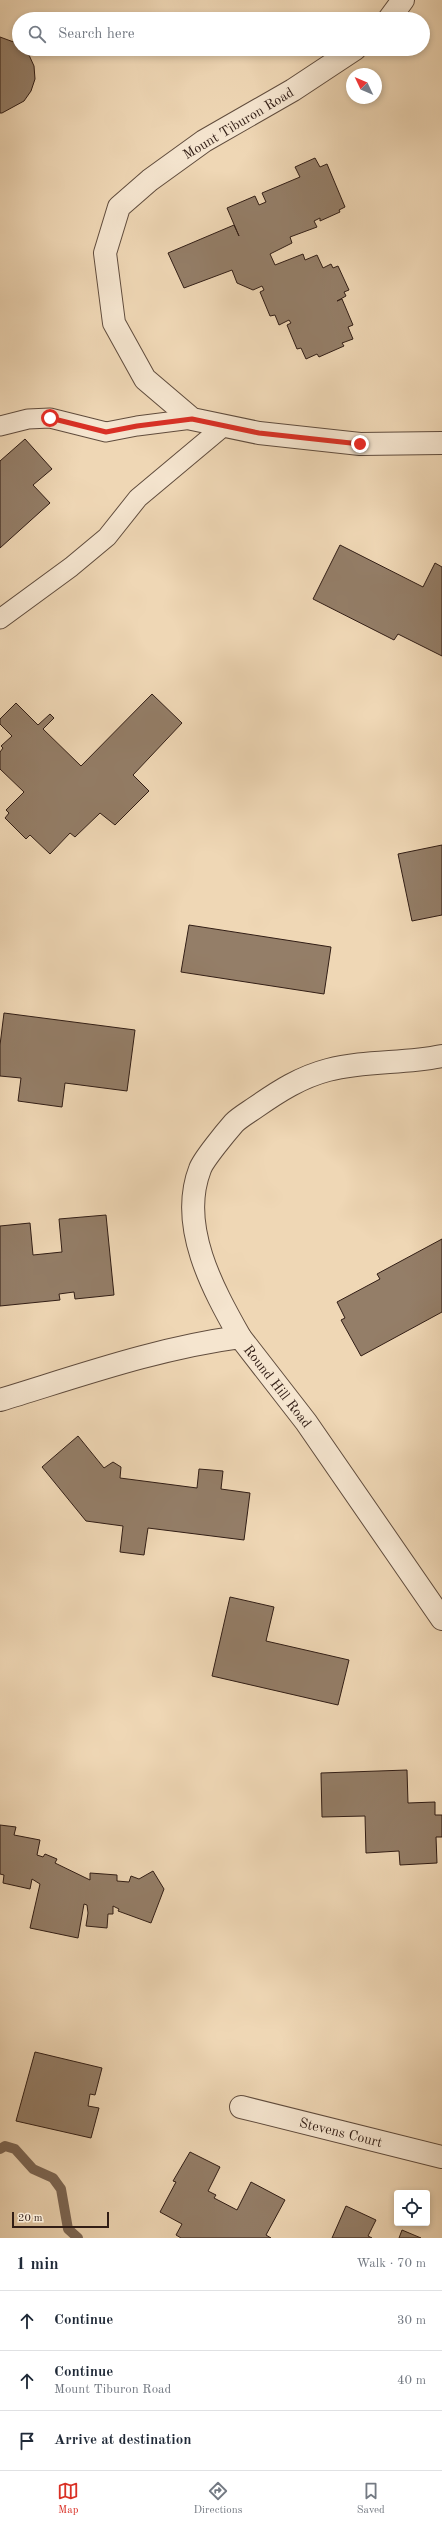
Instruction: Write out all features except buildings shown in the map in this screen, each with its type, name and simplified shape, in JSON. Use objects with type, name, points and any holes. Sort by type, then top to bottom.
[{"type":"street","points":[[394,12],[403,0]]},
{"type":"street","name":"Mount Tiburon Road","points":[[344,56],[293,90],[204,141],[150,180],[119,206],[105,253],[114,323],[145,379],[192,419],[259,433],[360,444],[442,443]]},
{"type":"street","points":[[240,1338],[216,1294],[194,1230],[194,1197],[200,1168],[234,1122],[298,1080],[327,1070],[359,1063],[426,1060],[442,1056]]},
{"type":"street","name":"Round Hill Road","points":[[0,1400],[149,1354],[201,1342],[240,1338],[306,1422],[442,1619]]},
{"type":"street","name":"Stevens Court","points":[[241,2107],[442,2157]]},
{"type":"lane","points":[[0,426],[28,419],[50,418],[106,432],[137,426],[192,419]]},
{"type":"lane","points":[[0,619],[72,567],[107,537],[138,498],[224,426]]},
{"type":"waterway","points":[[0,2149],[5,2146],[15,2149],[33,2169],[53,2178],[61,2189],[68,2229],[78,2238]]},
{"type":"route","points":[[50,418],[106,432],[137,426],[192,419],[259,433],[360,444]]}]
